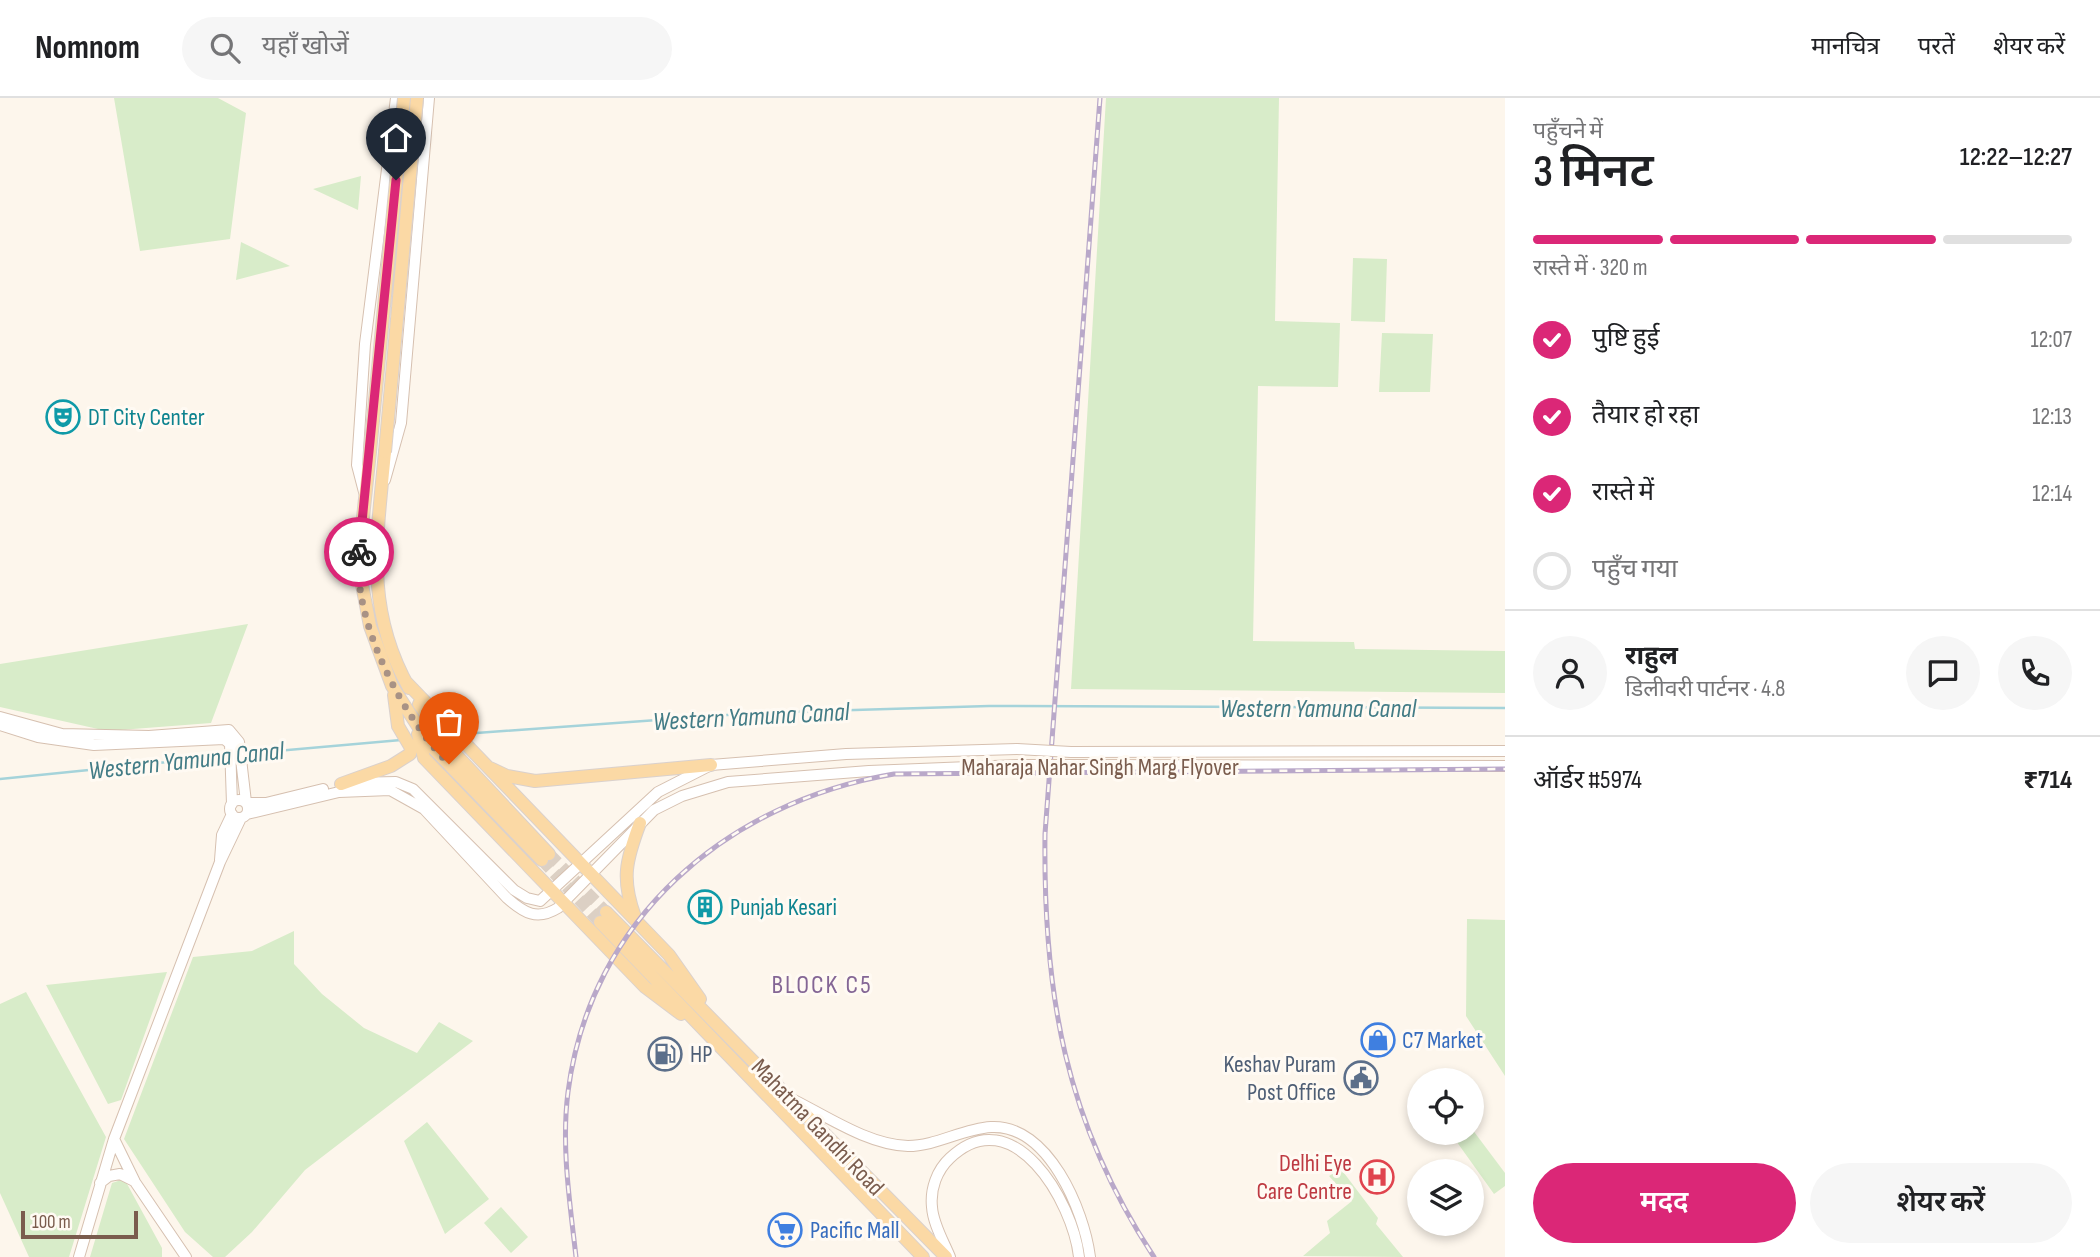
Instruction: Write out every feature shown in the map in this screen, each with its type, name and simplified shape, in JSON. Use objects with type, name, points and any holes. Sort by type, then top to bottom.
[{"type":"main road","points":[[404,98],[358,564],[370,626],[393,686],[416,727],[425,758],[645,987],[714,1031]]},
{"type":"main road","points":[[393,686],[398,726],[545,857],[447,746],[436,722],[406,682],[388,640],[374,564],[417,98]]},
{"type":"main road","points":[[436,722],[460,741],[669,955],[714,1031]]},
{"type":"main road","points":[[341,784],[407,758],[421,747]]},
{"type":"main road","points":[[481,762],[507,776],[535,781],[710,765]]},
{"type":"main road","points":[[637,922],[625,886],[626,865],[640,823]]},
{"type":"main road","points":[[603,917],[714,1031]]},
{"type":"main road","name":"Mahatma Gandhi Road","points":[[714,1031],[789,1097],[948,1257]]},
{"type":"main road","name":"Mahatma Gandhi Road","points":[[714,1031],[923,1257]]},
{"type":"street","points":[[364,492],[357,465],[365,344],[396,98]]},
{"type":"street","points":[[382,488],[394,457],[401,423],[429,98]]},
{"type":"street","points":[[0,717],[62,734],[149,736],[220,729],[234,732],[241,809],[114,1139],[79,1257]]},
{"type":"street","points":[[0,724],[66,742],[149,744],[220,737],[235,743]]},
{"type":"street","name":"Maharaja Nahar Singh Marg Flyover","points":[[553,892],[658,792],[710,765],[739,761],[1017,749],[1071,752],[1505,751]]},
{"type":"street","name":"Maharaja Nahar Singh Marg Flyover","points":[[563,902],[654,810],[728,782],[869,771],[1006,766],[1505,766]]},
{"type":"street","points":[[241,809],[341,784],[396,782],[413,789],[514,890],[527,898],[540,901],[553,892]]},
{"type":"street","points":[[241,809],[339,792],[390,790],[424,809],[520,910],[536,916],[546,915],[563,902]]},
{"type":"street","points":[[789,1097],[869,1136],[893,1144],[909,1146],[990,1127],[1009,1129],[1027,1136],[1042,1148],[1061,1178],[1082,1222],[1090,1257]]},
{"type":"street","points":[[114,1139],[135,1182],[187,1257]]},
{"type":"street","points":[[948,1257],[932,1209],[937,1177],[945,1162],[964,1147],[981,1140],[1002,1141],[1028,1155],[1051,1186],[1068,1216],[1077,1240],[1079,1257]]},
{"type":"street","points":[[100,1183],[109,1176],[120,1174],[135,1182]]},
{"type":"street","points":[[168,1229],[174,1257]]},
{"type":"green space","points":[[114,98],[218,98],[246,113],[230,239],[140,251]]},
{"type":"green space","points":[[1106,98],[1279,98],[1275,321],[1340,323],[1338,387],[1258,386],[1253,641],[1354,642],[1355,649],[1505,651],[1505,693],[1071,689]]},
{"type":"green space","points":[[361,176],[358,210],[313,189]]},
{"type":"green space","points":[[241,242],[290,266],[236,280]]},
{"type":"green space","points":[[1353,258],[1387,259],[1385,322],[1351,321]]},
{"type":"green space","points":[[1382,333],[1433,334],[1430,392],[1379,392]]},
{"type":"green space","points":[[248,624],[211,723],[107,731],[0,707],[0,664]]},
{"type":"green space","points":[[1467,919],[1505,920],[1505,1076],[1466,1016]]},
{"type":"green space","points":[[294,931],[294,964],[322,994],[364,1028],[417,1053],[439,1022],[473,1041],[305,1170],[252,1232],[225,1257],[213,1257],[185,1232],[124,1139],[193,957],[252,951]]},
{"type":"green space","points":[[167,972],[121,1100],[108,1104],[46,985]]},
{"type":"green space","points":[[26,992],[106,1137],[69,1257],[29,1257],[0,1193],[0,1004]]},
{"type":"green space","points":[[427,1122],[489,1199],[445,1234],[404,1141]]},
{"type":"green space","points":[[1459,1145],[1484,1145],[1505,1173],[1505,1186],[1494,1194],[1484,1180],[1484,1159],[1469,1159]]},
{"type":"green space","points":[[1341,1169],[1378,1218],[1376,1224],[1403,1257],[1303,1256],[1330,1233],[1327,1221],[1352,1201],[1329,1176]]},
{"type":"green space","points":[[121,1180],[126,1182],[162,1248],[162,1257],[90,1257],[112,1183]]},
{"type":"green space","points":[[501,1207],[528,1237],[511,1253],[484,1223]]},
{"type":"waterway","name":"Western Yamuna Canal","points":[[463,734],[755,713],[989,706],[1505,708]]},
{"type":"waterway","name":"Western Yamuna Canal","points":[[244,754],[401,740]]},
{"type":"waterway","name":"Western Yamuna Canal","points":[[0,779],[227,756]]},
{"type":"tunnel","points":[[549,854],[606,912]]},
{"type":"tunnel","points":[[542,860],[600,922]]},
{"type":"railway","points":[[1100,98],[1045,834],[1045,892],[1055,1002],[1065,1054],[1080,1106],[1099,1156],[1124,1207],[1154,1257]]},
{"type":"railway","points":[[576,1257],[566,1154],[568,1092],[581,1030],[605,973],[637,923],[677,879],[723,841],[776,811],[833,789],[894,774],[1505,769]]},
{"type":"way so far","points":[[359,552],[358,564],[370,626],[393,686],[416,727],[430,746],[449,764]]},
{"type":"place","name":"DT City Center","points":[[63,417]]},
{"type":"place","name":"Punjab Kesari","points":[[705,907]]},
{"type":"place","name":"C7 Market","points":[[1378,1040]]},
{"type":"place","name":"HP","points":[[665,1054]]},
{"type":"place","name":"Keshav Puram Post Office","points":[[1361,1078]]},
{"type":"place","name":"Delhi Eye Care Centre","points":[[1377,1177]]},
{"type":"place","name":"Pacific Mall","points":[[785,1230]]},
{"type":"district","name":"BLOCK C5","points":[[822,984]]},
{"type":"route","points":[[359,552],[396,180]]}]
